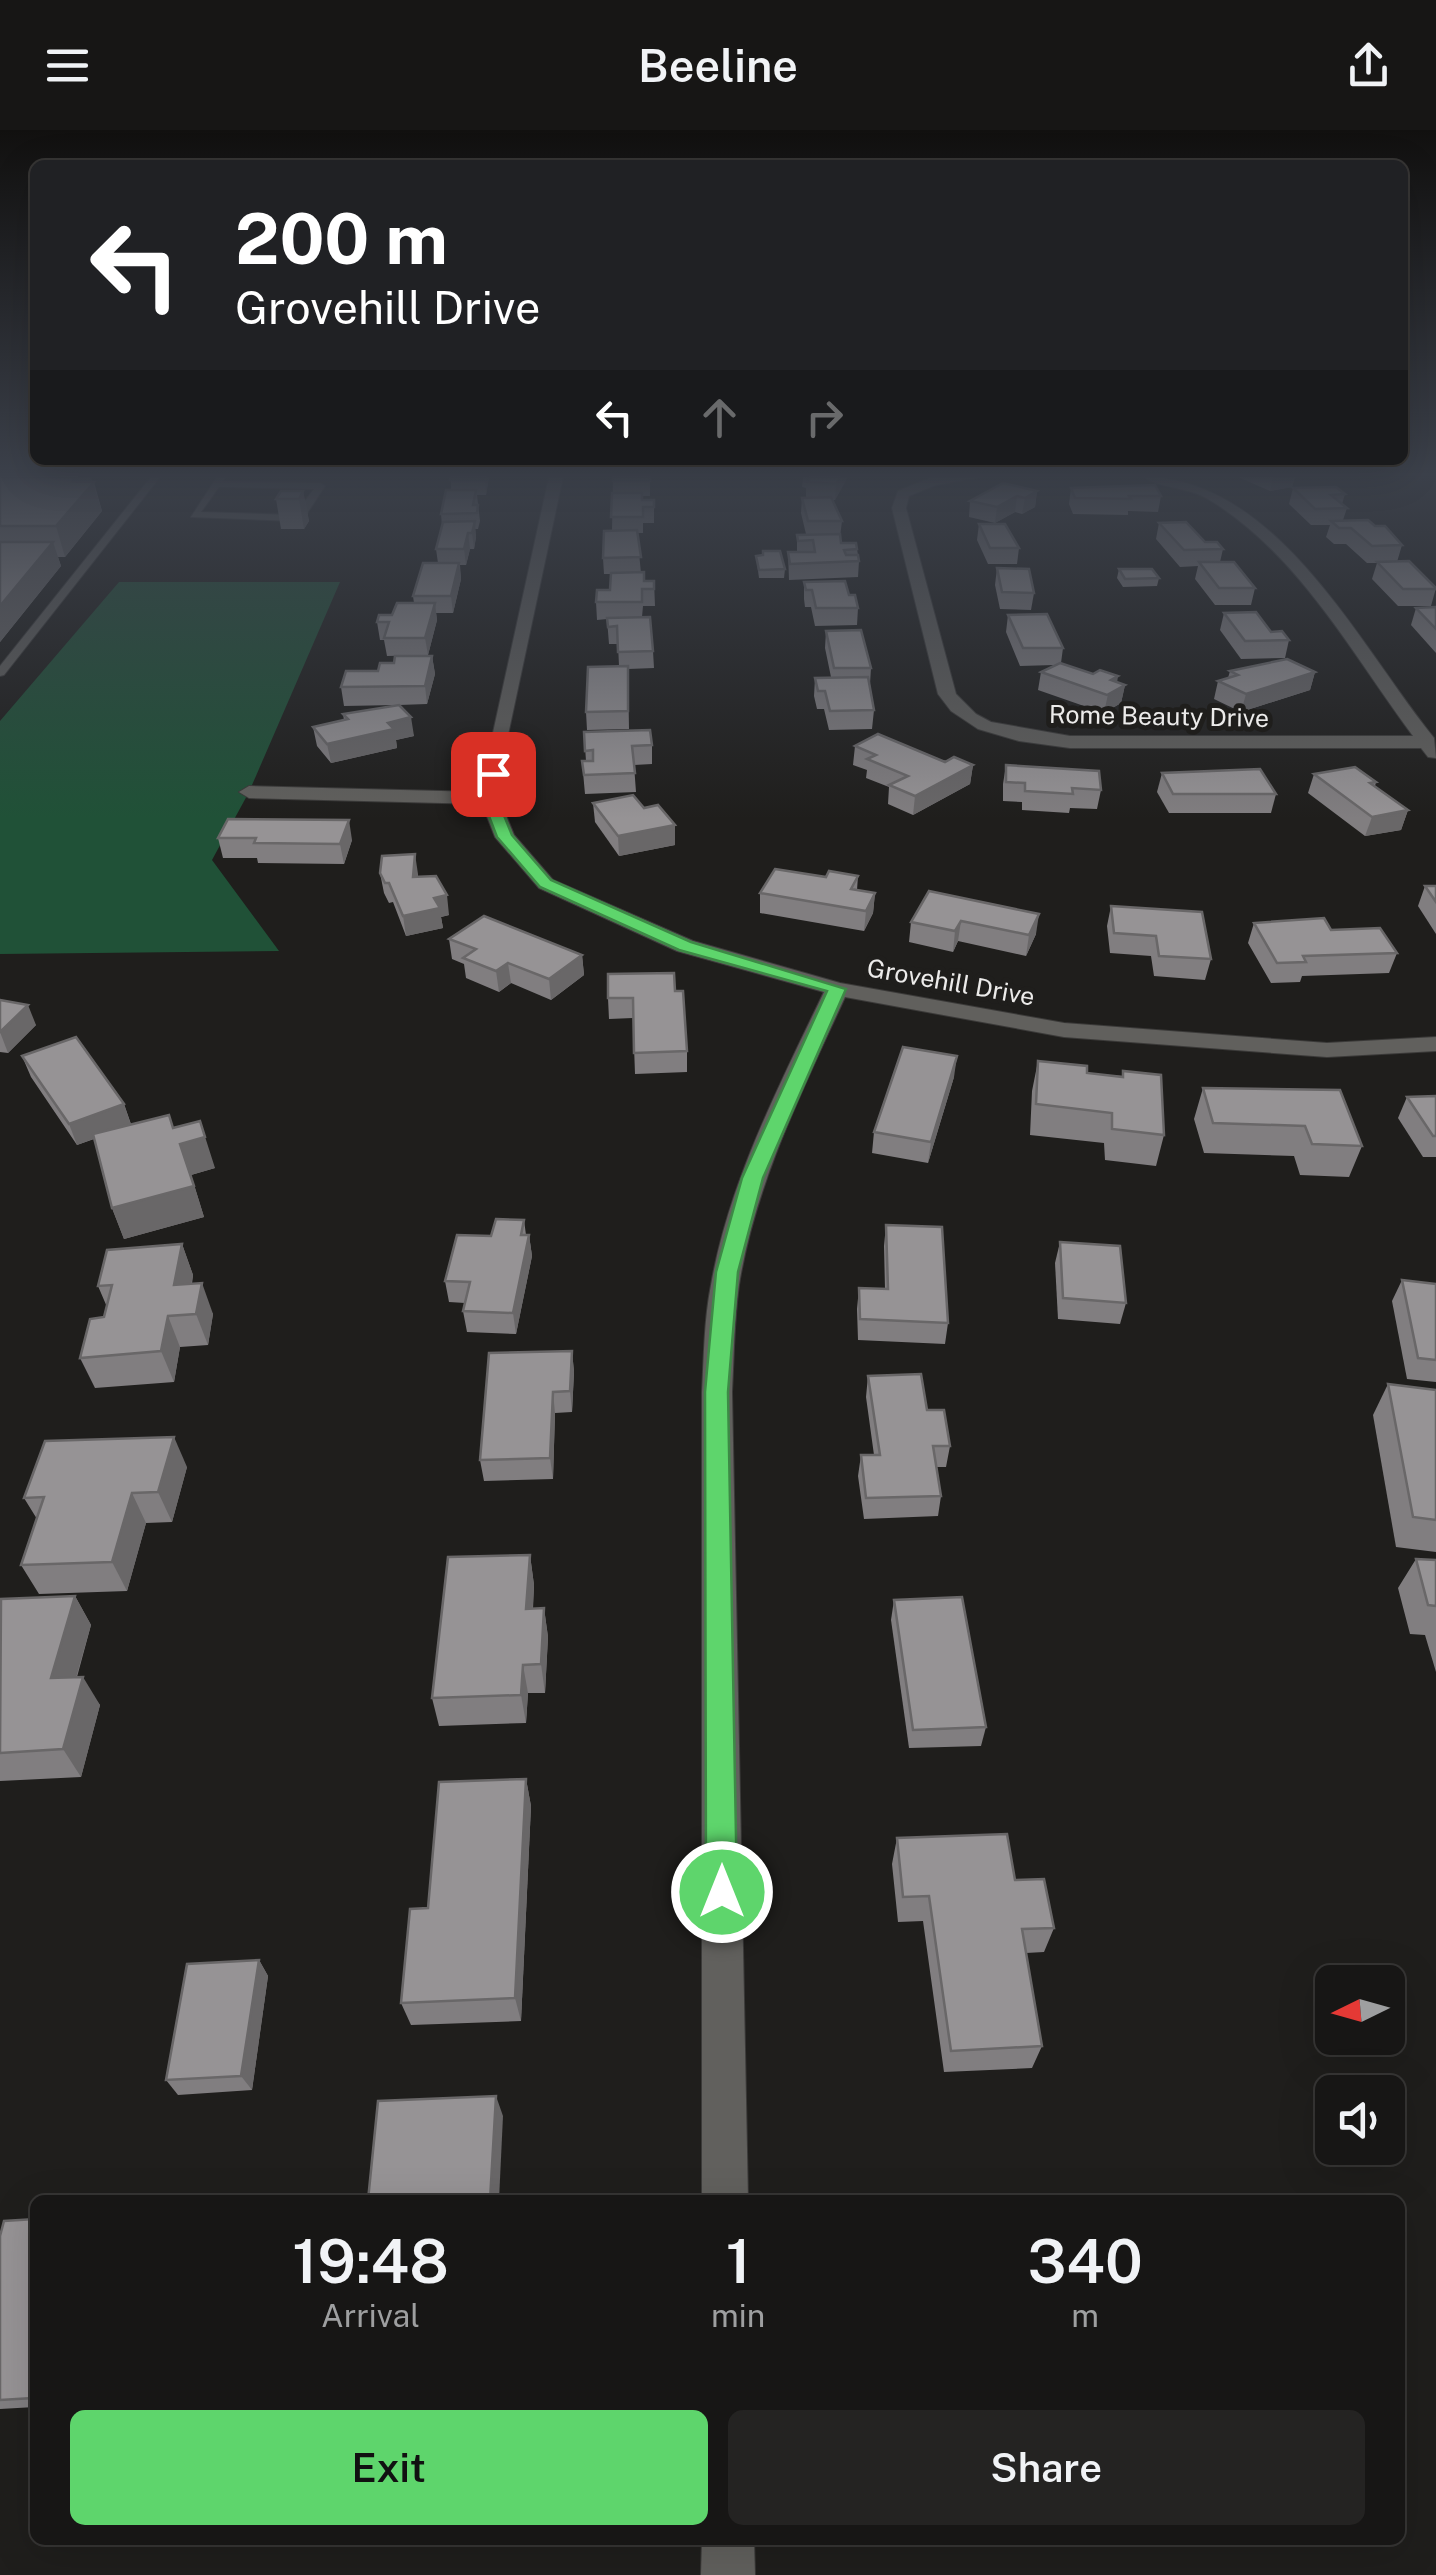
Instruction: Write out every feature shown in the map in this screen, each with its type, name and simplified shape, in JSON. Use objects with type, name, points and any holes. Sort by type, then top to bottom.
[{"type":"street","points":[[248,792],[489,798],[531,591]]},
{"type":"street","name":"Rome Beauty Drive","points":[[920,591],[947,694],[957,708],[976,720],[1028,737],[1070,742],[1431,748]]},
{"type":"street","points":[[1310,591],[1431,748]]},
{"type":"street","name":"Grovehill Drive","points":[[489,798],[505,837],[546,884],[685,946],[837,989],[1100,1034],[1327,1050],[1436,1044]]},
{"type":"street","points":[[725,2195],[716,1392],[727,1272],[752,1178],[837,989]]},
{"type":"street","points":[[728,2545],[728,2575]]},
{"type":"lane","points":[[0,672],[65,591]]},
{"type":"green space","points":[[111,591],[336,591],[249,792],[212,860],[279,951],[0,954],[0,721]]},
{"type":"building","points":[[0,591],[12,591],[0,606]]},
{"type":"building","points":[[414,591],[452,591],[451,596],[413,596]]},
{"type":"building","points":[[597,591],[642,591],[642,602],[596,602]]},
{"type":"building","points":[[812,591],[848,591],[855,595],[858,608],[816,608]]},
{"type":"building","points":[[397,603],[435,603],[425,638],[384,638],[389,622],[377,622],[379,615],[392,615]]},
{"type":"building","points":[[1436,607],[1436,629],[1416,608]]},
{"type":"building","points":[[1256,612],[1271,632],[1282,631],[1289,640],[1245,641],[1224,613]]},
{"type":"building","points":[[1047,614],[1063,648],[1023,648],[1008,615]]},
{"type":"building","points":[[650,617],[653,651],[618,652],[617,626],[608,627],[607,618]]},
{"type":"building","points":[[861,630],[871,668],[834,668],[826,631]]},
{"type":"building","points":[[395,656],[432,656],[425,686],[341,687],[346,671],[378,671],[380,663],[394,663]]},
{"type":"building","points":[[1287,659],[1315,672],[1246,694],[1218,681],[1238,675],[1230,671]]},
{"type":"building","points":[[1060,663],[1093,674],[1100,670],[1118,676],[1111,680],[1125,685],[1107,695],[1041,672]]},
{"type":"building","points":[[628,666],[628,711],[586,712],[588,667]]},
{"type":"building","points":[[868,677],[874,710],[830,711],[825,691],[818,691],[815,678]]},
{"type":"building","points":[[399,705],[411,717],[388,723],[394,729],[327,744],[313,727],[348,719],[343,714]]},
{"type":"building","points":[[650,730],[652,745],[632,746],[635,773],[584,775],[582,761],[593,761],[593,750],[585,751],[584,732]]},
{"type":"building","points":[[878,734],[945,762],[954,757],[973,765],[915,796],[889,785],[908,776],[867,759],[876,755],[855,746]]},
{"type":"building","points":[[1006,765],[1099,771],[1101,790],[1072,788],[1073,794],[1025,791],[1025,783],[1006,782]]},
{"type":"building","points":[[1355,767],[1408,810],[1372,817],[1314,774]]},
{"type":"building","points":[[1260,769],[1276,794],[1173,794],[1162,773]]},
{"type":"building","points":[[633,795],[644,808],[658,805],[675,825],[618,836],[593,803]]},
{"type":"building","points":[[228,819],[349,820],[340,844],[254,843],[256,838],[218,838]]},
{"type":"building","points":[[415,854],[413,877],[436,876],[447,895],[434,898],[440,908],[403,916],[389,883],[380,873],[382,856]]},
{"type":"building","points":[[775,869],[826,877],[829,871],[858,876],[851,889],[875,893],[866,911],[760,893]]},
{"type":"building","points":[[1425,886],[1436,886],[1436,902]]},
{"type":"building","points":[[929,891],[1039,914],[1029,935],[961,921],[955,931],[911,922]]},
{"type":"building","points":[[1111,906],[1202,912],[1211,959],[1159,956],[1156,936],[1114,933]]},
{"type":"building","points":[[484,916],[582,955],[549,979],[508,963],[496,971],[463,958],[476,949],[449,939]]},
{"type":"building","points":[[1324,918],[1331,930],[1380,928],[1397,953],[1303,956],[1306,962],[1277,963],[1254,923]]},
{"type":"building","points":[[674,973],[675,991],[683,991],[687,1051],[634,1053],[633,998],[608,998],[608,974]]},
{"type":"building","points":[[0,1000],[28,1005],[0,1032]]},
{"type":"building","points":[[76,1037],[124,1104],[69,1124],[22,1056]]},
{"type":"building","points":[[903,1047],[957,1056],[931,1142],[874,1132]]},
{"type":"building","points":[[1038,1061],[1087,1066],[1087,1073],[1123,1077],[1123,1071],[1161,1075],[1164,1135],[1112,1129],[1112,1113],[1036,1104]]},
{"type":"building","points":[[1203,1088],[1340,1090],[1362,1146],[1312,1144],[1305,1126],[1213,1123]]},
{"type":"building","points":[[1436,1096],[1436,1136],[1433,1136],[1407,1097]]},
{"type":"building","points":[[169,1115],[173,1128],[200,1121],[205,1137],[180,1144],[194,1186],[112,1208],[93,1134]]},
{"type":"building","points":[[496,1219],[524,1220],[521,1235],[529,1235],[513,1313],[463,1311],[470,1282],[445,1281],[457,1235],[491,1236]]},
{"type":"building","points":[[886,1225],[942,1227],[948,1323],[860,1319],[859,1288],[888,1289]]},
{"type":"building","points":[[1060,1242],[1120,1246],[1126,1303],[1063,1298]]},
{"type":"building","points":[[182,1244],[174,1285],[202,1283],[196,1314],[168,1316],[161,1351],[80,1358],[90,1319],[104,1317],[112,1285],[98,1286],[107,1250]]},
{"type":"building","points":[[1402,1280],[1436,1284],[1436,1360],[1418,1358]]},
{"type":"building","points":[[572,1351],[570,1391],[553,1392],[550,1458],[480,1460],[489,1353]]},
{"type":"building","points":[[921,1374],[927,1410],[944,1410],[950,1446],[933,1446],[941,1496],[866,1498],[861,1455],[880,1455],[868,1376]]},
{"type":"building","points":[[1388,1384],[1436,1390],[1436,1520],[1413,1517]]},
{"type":"building","points":[[174,1437],[158,1492],[132,1493],[112,1562],[21,1565],[44,1497],[24,1498],[45,1441]]},
{"type":"building","points":[[530,1555],[526,1609],[544,1608],[541,1664],[523,1665],[521,1695],[432,1698],[448,1557]]},
{"type":"building","points":[[1416,1559],[1436,1560],[1436,1606],[1428,1605]]},
{"type":"building","points":[[75,1596],[51,1678],[83,1677],[63,1749],[0,1753],[1,1599]]},
{"type":"building","points":[[962,1597],[986,1727],[913,1730],[894,1600]]},
{"type":"building","points":[[526,1779],[515,1998],[401,2003],[410,1909],[428,1908],[439,1782]]},
{"type":"building","points":[[1007,1834],[1015,1880],[1044,1879],[1054,1928],[1022,1929],[1042,2046],[951,2051],[929,1896],[903,1897],[897,1838]]},
{"type":"building","points":[[259,1960],[241,2076],[166,2080],[187,1964]]},
{"type":"building","points":[[496,2096],[490,2195],[369,2195],[378,2101]]},
{"type":"building","points":[[30,2219],[30,2398],[0,2400],[0,2236],[4,2221]]},
{"type":"route","points":[[493,774],[489,798],[505,837],[546,884],[685,946],[837,989],[752,1178],[727,1272],[716,1392],[722,1892]]}]
